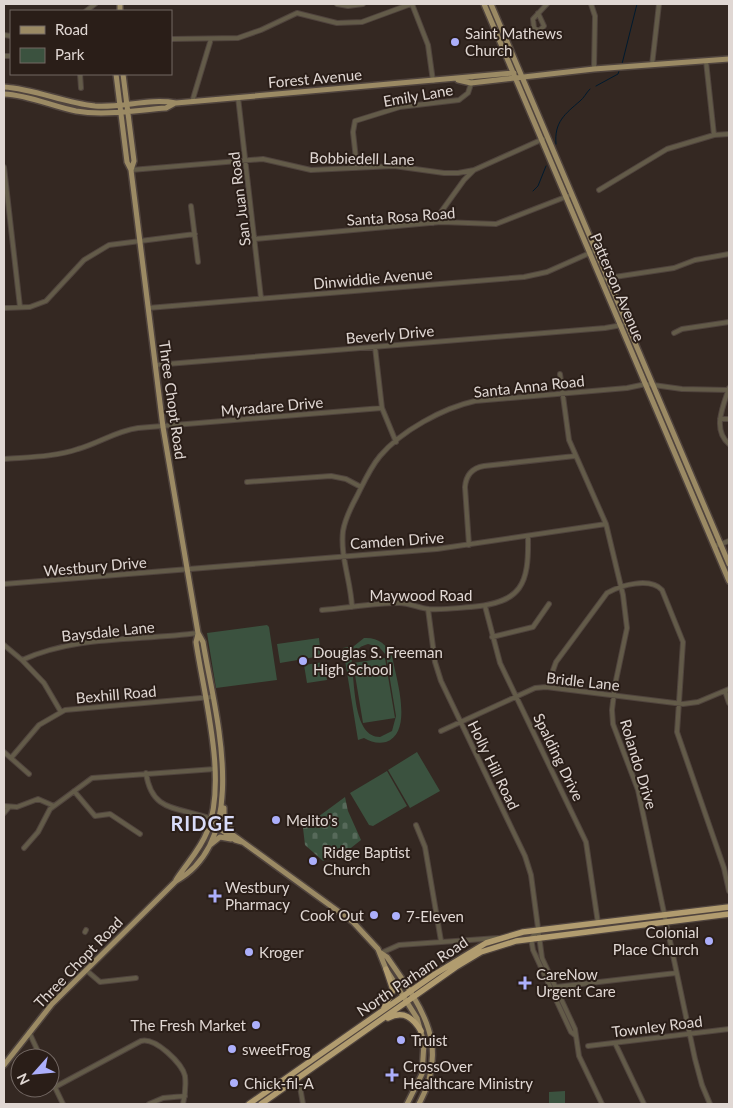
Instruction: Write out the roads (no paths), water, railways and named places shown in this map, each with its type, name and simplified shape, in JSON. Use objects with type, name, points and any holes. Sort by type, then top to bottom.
[{"type":"highway","name":"North Parham Road","points":[[249,1104],[432,976],[472,950],[500,938],[538,930],[729,907]]},
{"type":"highway","name":"North Parham Road","points":[[261,1104],[481,952],[511,942],[531,938],[729,914]]},
{"type":"highway","points":[[382,1011],[393,990],[386,969]]},
{"type":"highway","points":[[375,1025],[392,1016],[404,1015],[412,1018],[421,1031]]},
{"type":"main road","name":"Patterson Avenue","points":[[484,4],[514,76],[572,195],[729,564]]},
{"type":"main road","name":"Patterson Avenue","points":[[491,4],[522,76],[566,197],[729,581]]},
{"type":"main road","name":"Forest Avenue","points":[[4,87],[81,104],[119,105],[164,101],[176,103],[455,79],[472,80],[729,59]]},
{"type":"main road","name":"Three Chopt Road","points":[[4,1065],[52,1004],[176,881],[193,869],[208,847],[217,825],[223,795],[222,763],[212,697],[203,642],[198,633],[163,427],[131,170],[127,162],[116,75]]},
{"type":"main road","name":"Three Chopt Road","points":[[123,75],[134,161],[131,170]]},
{"type":"main road","name":"Forest Avenue","points":[[4,94],[25,96],[83,112],[120,112],[166,108],[176,103]]},
{"type":"main road","name":"Three Chopt Road","points":[[176,881],[201,844],[212,819],[216,794],[215,768],[196,642],[198,633]]},
{"type":"main road","points":[[223,795],[224,819],[235,837]]},
{"type":"main road","points":[[212,819],[217,825],[356,923],[381,953],[387,957],[426,1018],[433,1046],[431,1077],[419,1104]]},
{"type":"main road","points":[[208,847],[220,837],[235,837]]},
{"type":"main road","points":[[381,953],[386,969],[404,995],[421,1031],[424,1050],[423,1068],[407,1104]]},
{"type":"street","points":[[337,4],[348,6],[362,4]]},
{"type":"street","points":[[172,40],[211,40],[244,36],[294,14],[336,23],[351,23],[374,19],[411,4],[428,45],[433,81]]},
{"type":"street","points":[[538,13],[547,4]]},
{"type":"street","points":[[590,4],[595,16],[594,69]]},
{"type":"street","points":[[652,65],[660,4]]},
{"type":"street","points":[[192,102],[211,40]]},
{"type":"street","points":[[4,56],[9,56]]},
{"type":"street","points":[[706,61],[714,135]]},
{"type":"street","points":[[80,75],[81,88]]},
{"type":"street","name":"Emily Lane","points":[[357,168],[352,132],[354,122],[400,107],[459,100],[468,93],[472,80]]},
{"type":"street","name":"San Juan Road","points":[[238,97],[261,298]]},
{"type":"street","points":[[599,190],[654,156],[714,135],[729,134]]},
{"type":"street","points":[[433,223],[446,202],[474,170],[545,139]]},
{"type":"street","name":"Bobbiedell Lane","points":[[131,170],[273,160],[311,170],[394,166],[458,173],[474,170]]},
{"type":"street","points":[[4,167],[6,209],[20,307]]},
{"type":"street","name":"Santa Rosa Road","points":[[255,239],[433,223],[502,223],[572,195]]},
{"type":"street","points":[[191,206],[198,262]]},
{"type":"street","points":[[4,308],[34,306],[49,298],[80,264],[96,251],[109,245],[195,234]]},
{"type":"street","name":"Dinwiddie Avenue","points":[[148,308],[524,277],[547,272],[596,250]]},
{"type":"street","points":[[601,279],[674,268],[701,258],[729,254]]},
{"type":"street","points":[[674,333],[682,329],[729,322]]},
{"type":"street","name":"Beverly Drive","points":[[155,365],[627,324]]},
{"type":"street","points":[[375,347],[382,408],[396,442]]},
{"type":"street","name":"Rolando Drive","points":[[560,374],[567,430],[576,456],[606,524],[621,588],[627,628],[614,696],[613,724],[638,790],[689,1034],[702,1085],[710,1104]]},
{"type":"street","name":"Santa Anna Road","points":[[352,607],[344,556],[345,524],[361,487],[380,456],[396,442],[433,417],[463,404],[627,388],[646,384],[682,389],[729,389]]},
{"type":"street","points":[[729,389],[720,419],[721,435],[729,444]]},
{"type":"street","name":"Myradare Drive","points":[[4,459],[61,454],[76,450],[125,430],[382,408]]},
{"type":"street","points":[[720,419],[729,419]]},
{"type":"street","points":[[469,545],[465,488],[466,479],[472,470],[484,466],[576,456]]},
{"type":"street","points":[[247,482],[331,476],[346,479],[361,487]]},
{"type":"street","name":"Camden Drive","points":[[188,570],[469,545],[606,524]]},
{"type":"street","name":"Maywood Road","points":[[322,610],[401,603],[428,609],[485,606],[508,600],[520,588],[527,567],[528,536]]},
{"type":"street","points":[[715,546],[729,541]]},
{"type":"street","name":"Westbury Drive","points":[[4,584],[188,570]]},
{"type":"street","points":[[547,687],[556,662],[607,593],[646,583],[655,584],[665,594],[684,647],[677,703],[677,732],[721,858],[729,892]]},
{"type":"street","points":[[492,637],[534,627],[549,604]]},
{"type":"street","name":"Spalding Drive","points":[[485,606],[500,663],[586,842],[598,923]]},
{"type":"street","name":"Holly Hill Road","points":[[428,609],[437,670],[527,861],[542,958],[575,1029],[576,1036]]},
{"type":"street","name":"Baysdale Lane","points":[[22,660],[41,651],[64,646],[198,633]]},
{"type":"street","points":[[4,645],[22,660],[50,691],[61,712]]},
{"type":"street","name":"Bridle Lane","points":[[441,731],[535,688],[547,687],[677,703],[698,702],[727,690]]},
{"type":"street","points":[[727,690],[729,703]]},
{"type":"street","name":"Bexhill Road","points":[[11,758],[39,726],[61,712],[212,697]]},
{"type":"street","points":[[4,752],[29,774]]},
{"type":"street","points":[[24,848],[38,832],[46,814],[92,778],[215,768]]},
{"type":"street","points":[[146,773],[150,790],[159,802],[212,819]]},
{"type":"street","points":[[74,791],[95,816],[110,814],[140,834]]},
{"type":"street","points":[[4,806],[18,806],[38,799],[54,806]]},
{"type":"street","points":[[4,814],[9,807]]},
{"type":"street","points":[[416,825],[425,847],[441,941]]},
{"type":"street","points":[[538,930],[531,938],[534,954],[571,1032],[576,1036],[579,1056],[602,1104]]},
{"type":"street","points":[[381,953],[399,945],[500,938]]},
{"type":"street","points":[[86,970],[100,982],[136,978]]},
{"type":"street","points":[[556,987],[676,973]]},
{"type":"street","name":"Townley Road","points":[[588,1046],[729,1029]]},
{"type":"street","points":[[29,1032],[36,1048]]},
{"type":"street","points":[[60,1084],[142,1041],[149,1040],[156,1043],[182,1069],[185,1076],[183,1104]]},
{"type":"street","points":[[615,1043],[644,1104]]},
{"type":"street","points":[[292,1074],[300,1087],[303,1104]]},
{"type":"street","points":[[149,1104],[163,1098],[184,1096]]},
{"type":"waterway","points":[[622,64],[637,4]]},
{"type":"waterway","points":[[596,86],[618,74],[619,71]]},
{"type":"waterway","points":[[556,144],[557,130],[562,119],[590,89]]},
{"type":"waterway","points":[[533,191],[538,186],[546,166]]},
{"type":"place","name":"Saint Mathews Church","points":[[455,42]]},
{"type":"place","name":"Douglas S. Freeman High School","points":[[303,661]]},
{"type":"place","name":"Melito's","points":[[276,820]]},
{"type":"place","name":"Ridge Baptist Church","points":[[313,861]]},
{"type":"place","name":"Westbury Pharmacy","points":[[215,896]]},
{"type":"place","name":"Cook Out","points":[[374,915]]},
{"type":"place","name":"7-Eleven","points":[[396,916]]},
{"type":"place","name":"Colonial Place Church","points":[[709,941]]},
{"type":"place","name":"Kroger","points":[[249,952]]},
{"type":"place","name":"CareNow Urgent Care","points":[[525,983]]},
{"type":"place","name":"The Fresh Market","points":[[256,1025]]},
{"type":"place","name":"Truist","points":[[401,1040]]},
{"type":"place","name":"sweetFrog","points":[[232,1049]]},
{"type":"place","name":"CrossOver Healthcare Ministry","points":[[392,1075]]},
{"type":"place","name":"Chick-fil-A","points":[[234,1083]]},
{"type":"district","name":"RIDGE","points":[[203,823]]}]
